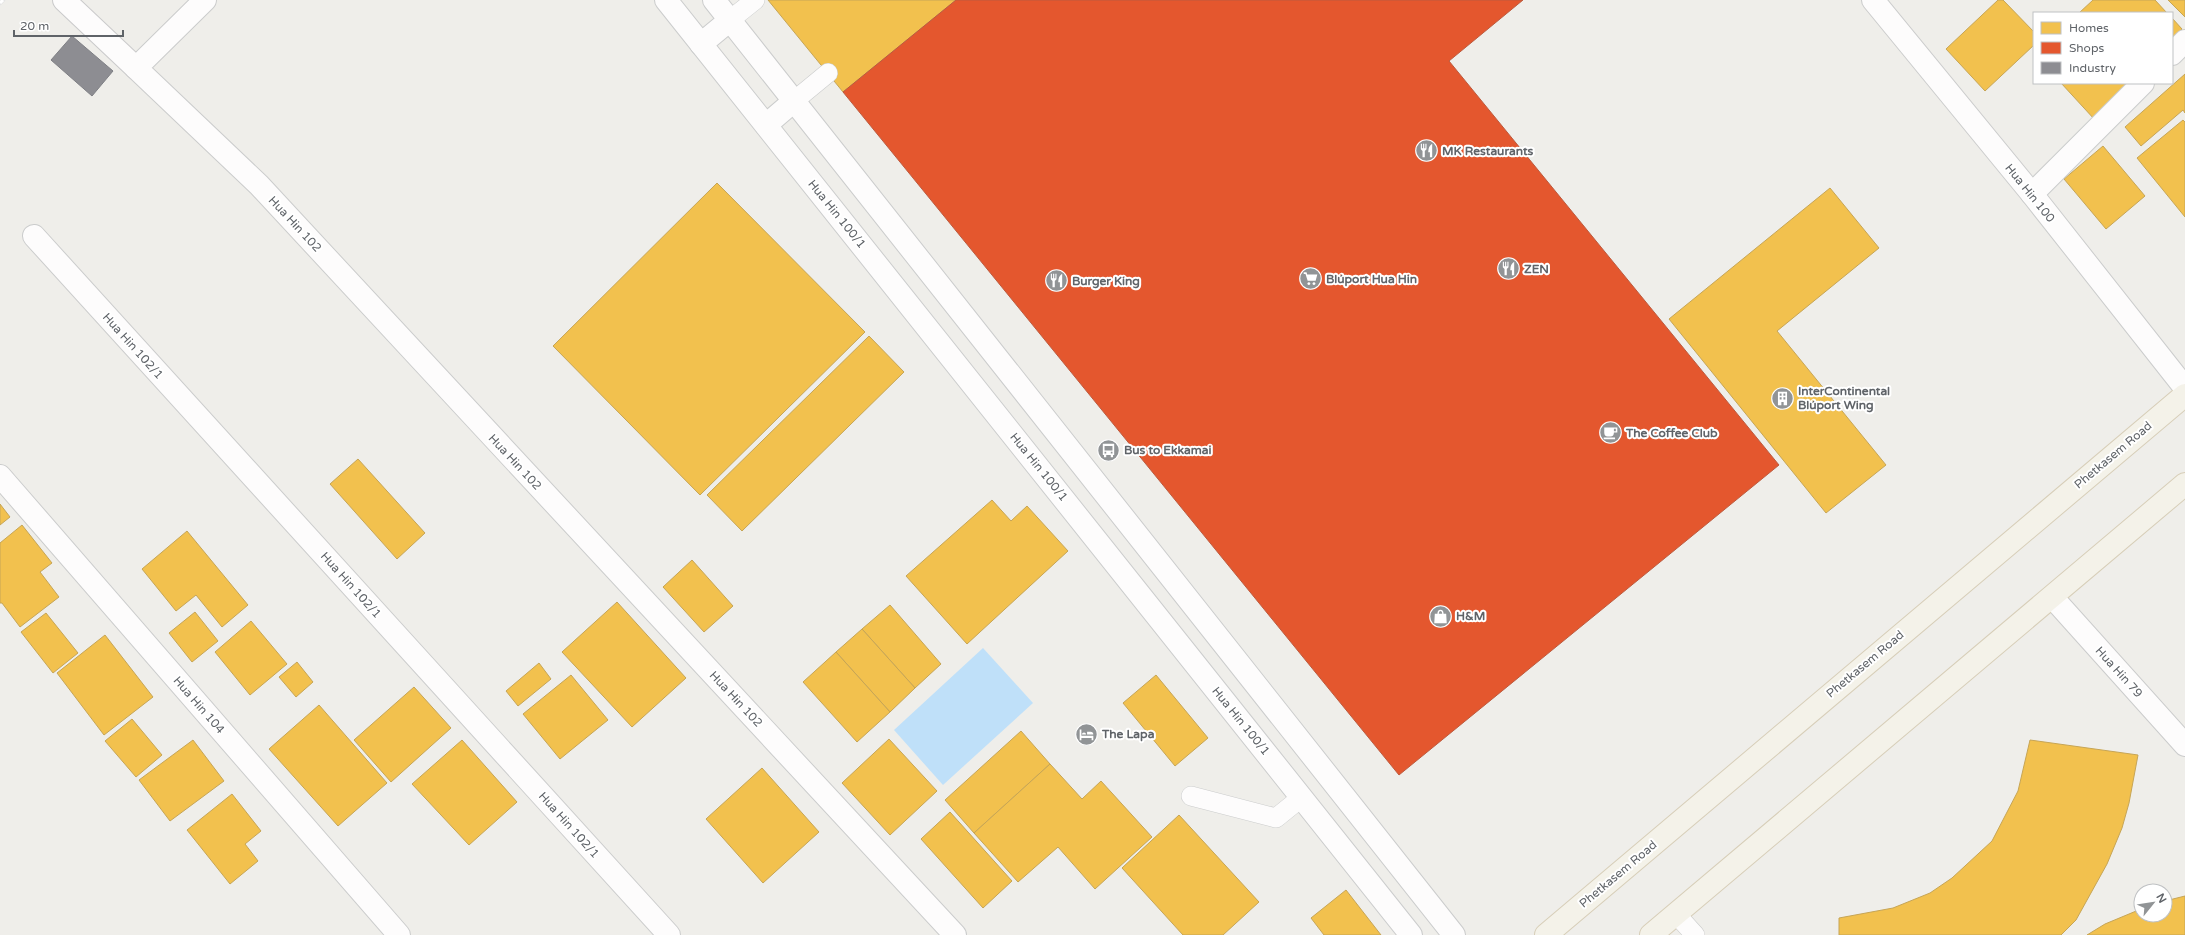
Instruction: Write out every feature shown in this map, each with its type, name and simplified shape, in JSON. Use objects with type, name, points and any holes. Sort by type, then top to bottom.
[{"type":"main road","name":"Phetkasem Road","points":[[1546,935],[2185,395]]},
{"type":"main road","points":[[1651,935],[2052,598],[2185,484]]},
{"type":"street","name":"Hua Hin 102","points":[[64,0],[259,185],[955,935]]},
{"type":"street","points":[[136,68],[205,0]]},
{"type":"street","name":"Hua Hin 100/1","points":[[666,0],[1411,935]]},
{"type":"street","points":[[714,0],[1454,935]]},
{"type":"street","name":"Hua Hin 100","points":[[1873,0],[2032,194],[2185,388]]},
{"type":"street","points":[[701,44],[730,20]]},
{"type":"street","points":[[2173,53],[2185,41]]},
{"type":"street","points":[[2032,194],[2142,84]]},
{"type":"street","points":[[766,125],[794,101]]},
{"type":"street","name":"Hua Hin 102/1","points":[[34,236],[669,935]]},
{"type":"street","name":"Hua Hin 104","points":[[0,476],[399,935]]},
{"type":"street","name":"Hua Hin 79","points":[[2052,598],[2185,745]]},
{"type":"lane","points":[[730,20],[755,0]]},
{"type":"lane","points":[[794,101],[828,73]]},
{"type":"lane","points":[[1191,796],[1276,818],[1302,798]]},
{"type":"lane","points":[[1676,914],[1695,935]]},
{"type":"water","points":[[983,648],[1033,703],[943,785],[894,730]]},
{"type":"building: Homes","points":[[768,0],[956,0],[843,92]]},
{"type":"building: Homes","points":[[1998,0],[2003,0],[2033,31],[2033,46],[1985,91],[1946,49]]},
{"type":"building: Homes","points":[[2093,0],[2155,0],[2166,12],[2080,12]]},
{"type":"building: Homes","points":[[2168,0],[2185,0],[2185,17]]},
{"type":"building: Homes","points":[[2173,19],[2182,29],[2173,38]]},
{"type":"building: Homes","points":[[2185,74],[2185,113],[2183,110],[2141,146],[2125,127]]},
{"type":"building: Homes","points":[[2062,84],[2128,84],[2131,87],[2095,120]]},
{"type":"building: Homes","points":[[2183,120],[2185,122],[2185,217],[2137,158]]},
{"type":"building: Homes","points":[[2103,146],[2145,196],[2106,229],[2064,179]]},
{"type":"building: Homes","points":[[717,183],[865,332],[700,495],[553,346]]},
{"type":"building: Homes","name":"InterContinental Blúport Wing","points":[[1830,188],[1879,248],[1777,331],[1886,465],[1826,513],[1669,319]]},
{"type":"building: Homes","points":[[869,336],[904,372],[742,531],[707,495]]},
{"type":"building: Homes","points":[[358,459],[425,533],[397,559],[330,484]]},
{"type":"building: Homes","points":[[992,500],[1011,521],[1027,506],[1068,551],[967,644],[906,576]]},
{"type":"building: Homes","points":[[0,504],[10,517],[0,525]]},
{"type":"building: Homes","points":[[22,525],[52,563],[40,572],[59,597],[20,627],[2,603],[0,603],[0,543]]},
{"type":"building: Homes","points":[[187,531],[248,605],[222,627],[196,595],[176,611],[142,569]]},
{"type":"building: Homes","points":[[692,560],[733,606],[704,632],[663,587]]},
{"type":"building: Homes","points":[[617,602],[686,678],[632,727],[562,652]]},
{"type":"building: Homes","points":[[890,605],[941,664],[915,688],[862,629]]},
{"type":"building: Homes","points":[[195,612],[218,641],[192,662],[169,633]]},
{"type":"building: Homes","points":[[46,613],[78,653],[53,673],[21,632]]},
{"type":"building: Homes","points":[[251,621],[287,664],[250,695],[215,652]]},
{"type":"building: Homes","points":[[862,629],[915,688],[890,712],[836,652]]},
{"type":"building: Homes","points":[[105,635],[153,697],[104,735],[57,673]]},
{"type":"building: Homes","points":[[836,652],[890,712],[857,742],[803,682]]},
{"type":"building: Homes","points":[[297,662],[313,682],[296,697],[279,677]]},
{"type":"building: Homes","points":[[539,663],[551,679],[518,706],[506,691]]},
{"type":"building: Homes","points":[[571,675],[608,720],[560,759],[523,714]]},
{"type":"building: Homes","points":[[1156,675],[1208,738],[1175,766],[1123,703]]},
{"type":"building: Homes","points":[[414,687],[451,728],[391,782],[354,740]]},
{"type":"building: Homes","points":[[319,705],[387,783],[338,826],[269,749]]},
{"type":"building: Homes","points":[[132,719],[162,755],[136,777],[105,741]]},
{"type":"building: Homes","points":[[1021,731],[1050,764],[974,833],[945,800]]},
{"type":"building: Homes","points":[[889,739],[937,791],[890,835],[842,783]]},
{"type":"building: Homes","points":[[193,740],[224,781],[170,821],[139,780]]},
{"type":"building: Homes","points":[[462,740],[517,802],[469,845],[412,784]]},
{"type":"building: Homes","points":[[2030,740],[2138,755],[2129,803],[2122,828],[2107,864],[2076,920],[2061,935],[1839,935],[1839,918],[1893,908],[1930,893],[1952,878],[1992,841],[2018,791]]},
{"type":"building: Homes","points":[[1050,764],[1082,799],[1101,781],[1152,837],[1095,889],[1058,847],[1018,882],[974,833]]},
{"type":"building: Homes","points":[[762,768],[819,832],[763,883],[706,819]]},
{"type":"building: Homes","points":[[232,794],[261,831],[245,844],[258,861],[230,884],[187,830]]},
{"type":"building: Homes","points":[[950,812],[1012,881],[983,908],[921,839]]},
{"type":"building: Homes","points":[[1179,815],[1259,902],[1223,935],[1183,935],[1122,868]]},
{"type":"building: Homes","points":[[1346,890],[1381,935],[1324,935],[1311,918]]},
{"type":"building: Homes","points":[[2185,896],[2185,935],[2087,935],[2105,924],[2133,912],[2133,923],[2173,923],[2173,899]]},
{"type":"building: Shops","name":"Blúport Hua Hin","points":[[956,0],[1523,0],[1449,61],[1779,465],[1399,775],[843,92]]},
{"type":"building: Industry","points":[[72,36],[113,71],[92,96],[51,60]]},
{"type":"railway","points":[[0,3],[3,0]]},
{"type":"place","name":"MK Restaurants","points":[[1426,151]]},
{"type":"place","name":"ZEN","points":[[1509,269]]},
{"type":"place","name":"Blúport Hua Hin","points":[[1311,279]]},
{"type":"place","name":"Burger King","points":[[1057,281]]},
{"type":"place","name":"InterContinental Blúport Wing","points":[[1782,398]]},
{"type":"place","name":"The Coffee Club","points":[[1611,433]]},
{"type":"place","name":"Bus to Ekkamai","points":[[1108,450]]},
{"type":"place","name":"H&M","points":[[1441,616]]},
{"type":"place","name":"The Lapa","points":[[1086,734]]}]
